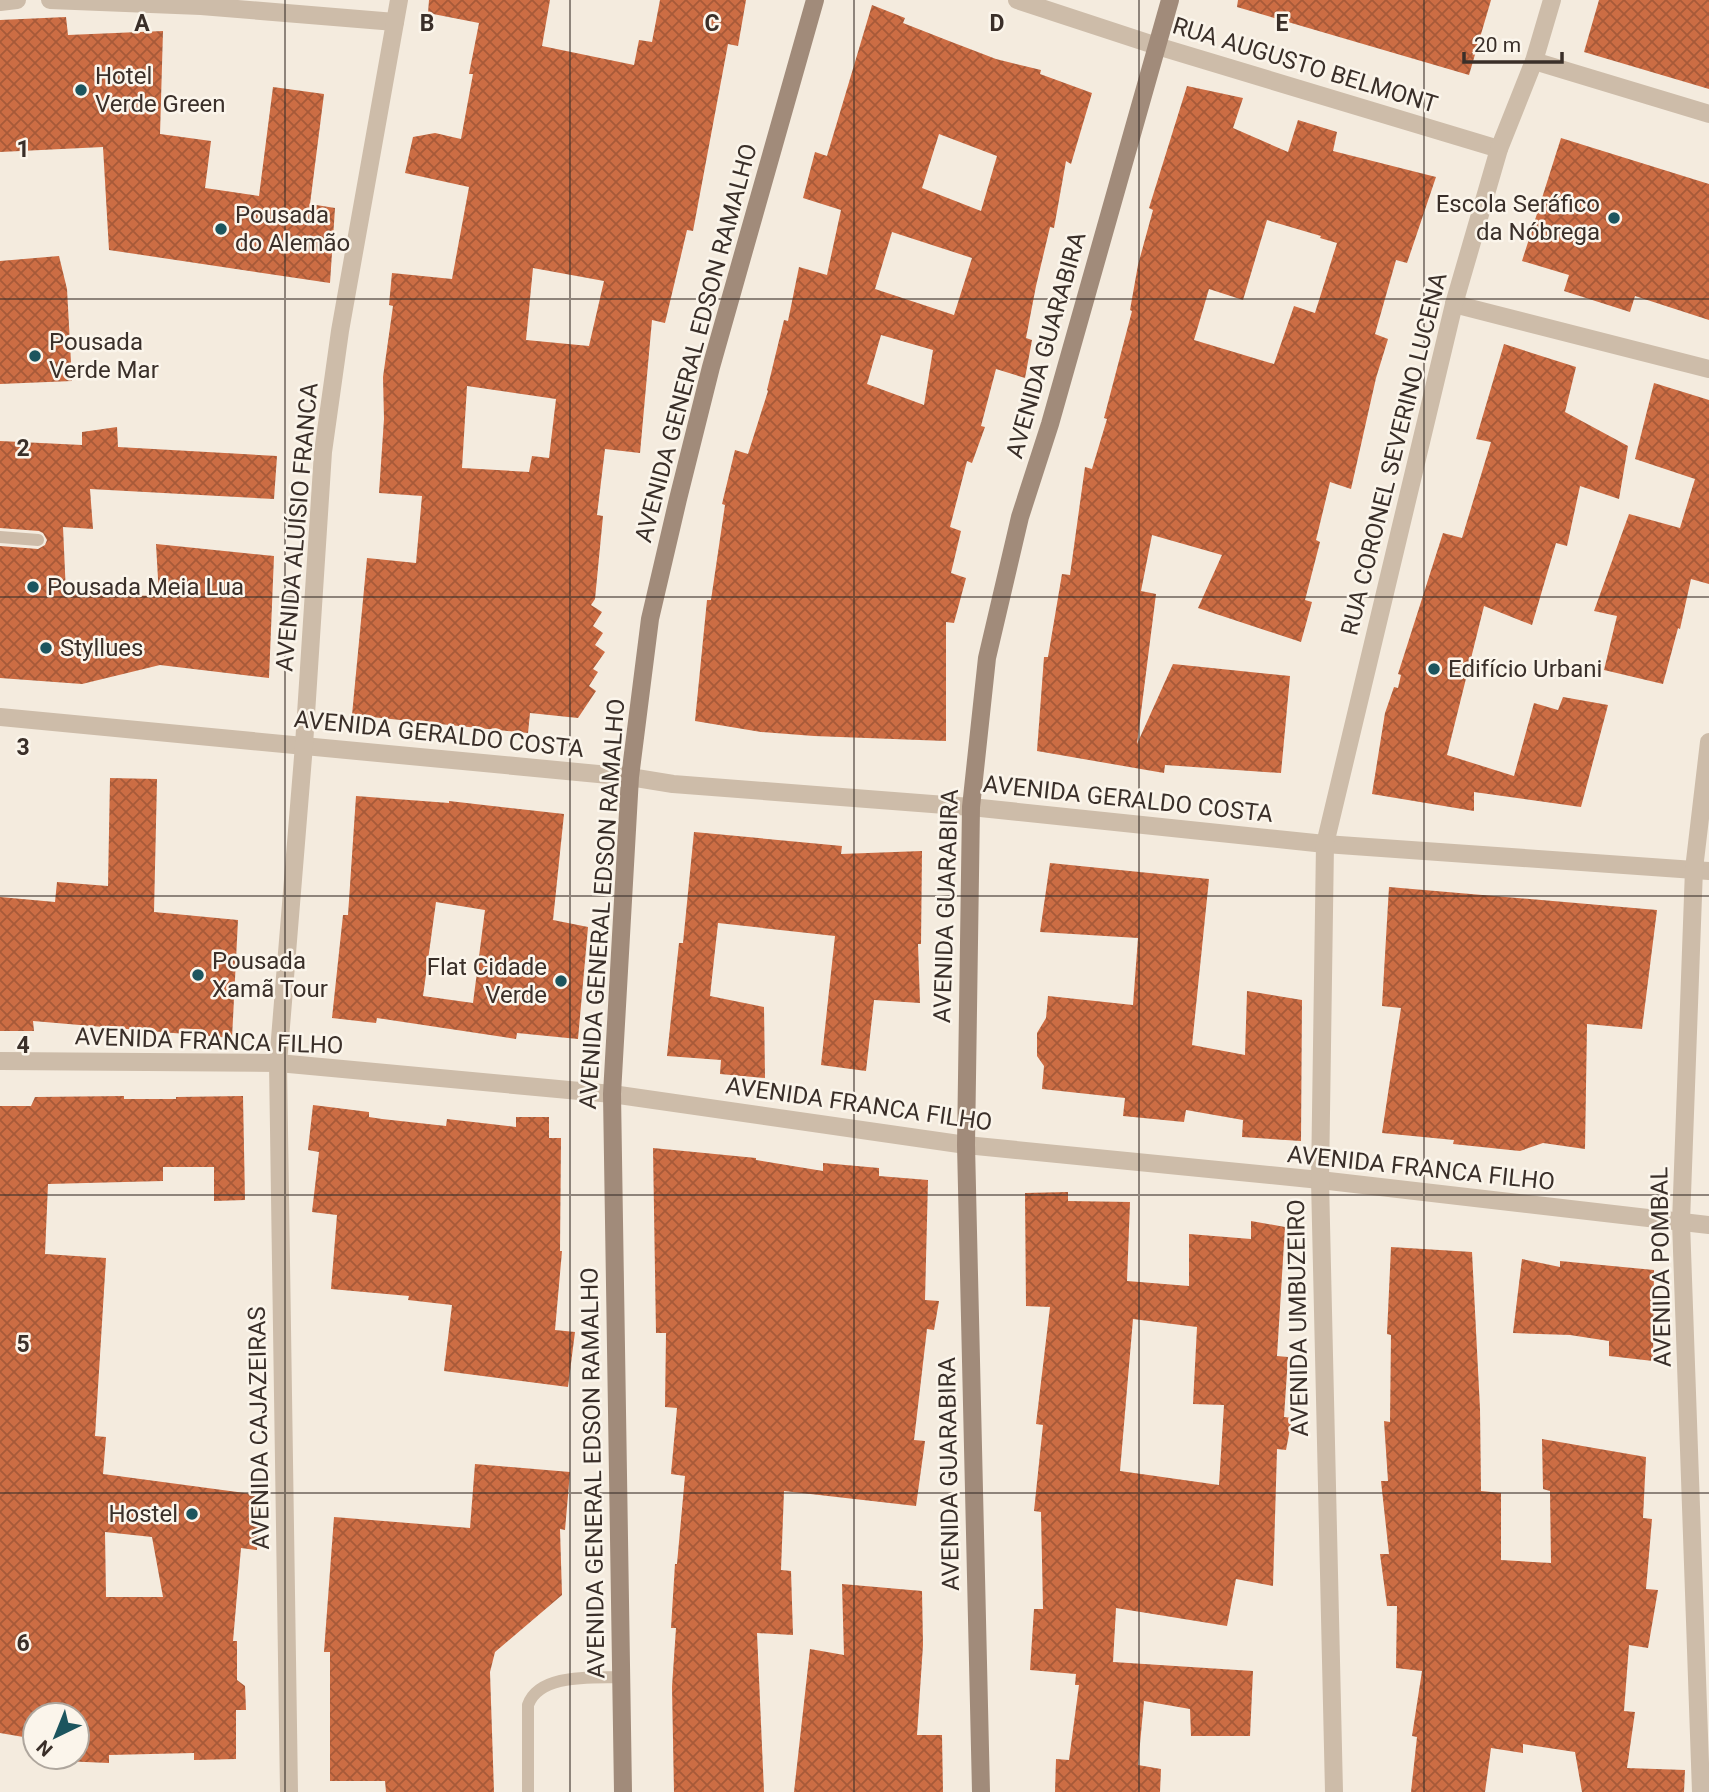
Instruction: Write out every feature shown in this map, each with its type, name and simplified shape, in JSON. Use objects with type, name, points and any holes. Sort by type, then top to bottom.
[{"type":"main road","name":"AVENIDA GENERAL EDSON RAMALHO","points":[[623,1792],[612,1094],[630,777],[650,620],[678,499],[711,367],[815,0]]},
{"type":"main road","name":"AVENIDA GUARABIRA","points":[[981,1792],[965,1145],[971,807],[987,658],[1020,517],[1050,424],[1170,0]]},
{"type":"street","points":[[0,2],[17,0]]},
{"type":"street","points":[[50,0],[201,6],[395,22]]},
{"type":"street","name":"AVENIDA ALUÍSIO FRANCA","points":[[278,1063],[304,745],[323,452],[341,331],[399,0]]},
{"type":"street","name":"RUA AUGUSTO BELMONT","points":[[1017,0],[1157,46],[1499,149]]},
{"type":"street","name":"RUA CORONEL SEVERINO LUCENA","points":[[1325,844],[1454,304],[1499,149],[1534,61],[1552,0]]},
{"type":"street","points":[[1534,61],[1709,114]]},
{"type":"street","points":[[1454,304],[1709,369]]},
{"type":"street","name":"AVENIDA GERALDO COSTA","points":[[0,717],[630,777],[673,784],[971,807],[1325,844],[1701,870]]},
{"type":"street","name":"AVENIDA POMBAL","points":[[1701,1792],[1681,1222],[1709,742]]},
{"type":"street","name":"AVENIDA UMBUZEIRO","points":[[1325,844],[1320,1180],[1334,1792]]},
{"type":"street","name":"AVENIDA FRANCA FILHO","points":[[0,1061],[278,1063],[612,1094],[965,1145],[1320,1180],[1709,1225]]},
{"type":"street","name":"AVENIDA CAJAZEIRAS","points":[[278,1063],[289,1792]]},
{"type":"lane","points":[[0,537],[38,540]]},
{"type":"lane","points":[[528,1792],[530,1698],[547,1684],[621,1676]]},
{"type":"building","points":[[429,0],[550,0],[542,46],[634,65],[639,40],[652,42],[660,0],[746,0],[738,46],[728,44],[693,231],[687,230],[665,323],[652,320],[640,453],[605,449],[597,515],[603,516],[595,599],[591,605],[602,612],[593,626],[603,633],[595,645],[605,652],[593,669],[598,672],[589,686],[596,691],[578,718],[530,713],[528,733],[352,715],[367,558],[416,563],[422,496],[379,493],[384,419],[383,377],[393,306],[389,305],[392,273],[452,279],[469,187],[405,173],[413,137],[435,133],[461,139],[473,74],[469,74],[479,23],[428,13]],"holes":[[[533,268],[604,281],[589,346],[526,340]],[[467,386],[556,399],[549,458],[532,456],[529,472],[462,468]]]},
{"type":"building","points":[[1238,0],[1491,0],[1469,75],[1237,7]]},
{"type":"building","points":[[1599,0],[1709,0],[1709,89],[1584,52]]},
{"type":"building","points":[[872,5],[905,18],[903,23],[996,59],[1041,70],[1040,74],[1092,93],[1071,164],[1066,161],[1054,228],[1050,227],[1036,286],[1026,338],[1032,340],[1025,378],[996,369],[981,426],[985,427],[972,463],[967,461],[950,527],[961,531],[951,573],[966,578],[954,623],[946,622],[946,741],[761,732],[695,721],[707,600],[711,600],[725,505],[722,504],[735,450],[748,454],[768,391],[784,320],[788,321],[799,267],[827,275],[841,210],[803,198],[815,152],[827,156]],"holes":[[[939,134],[997,156],[981,211],[922,188]],[[892,232],[972,258],[954,315],[875,289]],[[881,335],[933,350],[924,405],[867,384]]]},
{"type":"building","points":[[66,17],[68,35],[163,31],[160,134],[211,141],[205,188],[259,196],[273,87],[324,94],[310,204],[335,208],[330,283],[109,250],[103,147],[0,152],[0,20]]},
{"type":"building","points":[[1187,86],[1243,98],[1233,128],[1288,152],[1298,120],[1337,132],[1333,151],[1436,177],[1407,263],[1396,260],[1375,334],[1388,339],[1376,378],[1351,489],[1330,482],[1316,540],[1320,542],[1305,600],[1312,602],[1301,642],[1198,608],[1222,555],[1152,535],[1141,591],[1156,594],[1137,744],[1173,664],[1290,676],[1281,773],[1165,765],[1164,773],[1037,751],[1044,657],[1048,657],[1062,574],[1070,575],[1085,467],[1092,469],[1107,419],[1104,418],[1132,311],[1130,310],[1138,265],[1153,210],[1149,208]],"holes":[[[1267,220],[1321,236],[1320,238],[1337,243],[1315,313],[1294,306],[1274,364],[1194,340],[1209,289],[1243,300]]]},
{"type":"building","name":"Escola Seráfico da Nóbrega","points":[[1561,138],[1709,184],[1709,320],[1635,296],[1630,312],[1564,291],[1569,275],[1522,261]]},
{"type":"building","points":[[59,256],[67,289],[72,381],[0,384],[0,261]]},
{"type":"building","points":[[1504,344],[1576,367],[1565,412],[1628,446],[1619,499],[1580,486],[1567,546],[1556,543],[1532,625],[1484,606],[1447,755],[1514,776],[1534,703],[1558,710],[1563,697],[1608,705],[1581,807],[1474,792],[1474,811],[1372,794],[1385,713],[1394,687],[1398,688],[1401,675],[1398,674],[1443,533],[1462,538],[1491,442],[1476,439]]},
{"type":"building","points":[[1654,383],[1709,400],[1709,584],[1691,579],[1680,629],[1678,628],[1663,684],[1604,670],[1617,616],[1594,611],[1629,514],[1680,528],[1695,479],[1635,459]]},
{"type":"building","points":[[117,427],[118,447],[277,456],[274,499],[90,489],[93,529],[63,527],[66,594],[159,596],[156,544],[274,556],[269,678],[160,665],[82,684],[0,678],[0,546],[38,549],[45,545],[47,540],[39,531],[0,528],[0,441],[82,445],[82,432]]},
{"type":"building","points":[[110,778],[157,779],[154,912],[238,920],[232,1038],[33,1021],[34,1031],[0,1031],[0,897],[55,902],[57,882],[108,886]]},
{"type":"building","points":[[356,796],[449,801],[564,814],[553,920],[588,927],[578,1039],[517,1033],[516,1039],[377,1018],[376,1023],[332,1018],[343,915],[348,915]],"holes":[[[436,902],[485,910],[473,1003],[423,996]]]},
{"type":"building","points":[[694,832],[842,846],[841,854],[922,851],[921,944],[918,944],[920,1003],[874,1000],[866,1071],[821,1065],[835,936],[718,923],[710,996],[764,1007],[765,1078],[720,1074],[721,1060],[667,1056],[679,943],[683,943]]},
{"type":"building","points":[[1050,863],[1209,879],[1192,1045],[1245,1055],[1247,991],[1302,1000],[1301,1141],[1242,1137],[1243,1120],[1186,1110],[1184,1122],[1123,1116],[1125,1098],[1042,1089],[1044,1066],[1037,1056],[1037,1033],[1046,1018],[1048,996],[1133,1005],[1138,938],[1040,932]]},
{"type":"building","points":[[1389,887],[1657,910],[1642,1029],[1587,1024],[1585,1149],[1543,1143],[1520,1151],[1453,1144],[1454,1140],[1382,1133],[1401,1008],[1382,1006]]},
{"type":"building","points":[[124,1096],[124,1099],[176,1099],[243,1096],[245,1200],[214,1201],[214,1167],[163,1167],[163,1181],[48,1184],[45,1254],[106,1258],[95,1436],[106,1437],[103,1474],[259,1495],[257,1550],[241,1548],[233,1641],[237,1641],[237,1680],[245,1686],[246,1710],[236,1710],[236,1759],[194,1760],[194,1753],[109,1755],[109,1763],[91,1762],[91,1701],[21,1701],[21,1737],[0,1733],[0,1106],[31,1106],[35,1097]],"holes":[[[105,1532],[152,1537],[163,1597],[106,1597]]]},
{"type":"building","points":[[313,1105],[369,1112],[369,1117],[446,1126],[447,1119],[516,1127],[516,1117],[549,1117],[549,1138],[561,1138],[562,1251],[555,1330],[575,1332],[568,1387],[444,1371],[452,1305],[408,1300],[409,1296],[331,1289],[337,1215],[312,1212],[319,1152],[308,1150]]},
{"type":"building","points":[[653,1148],[756,1158],[823,1171],[823,1163],[879,1168],[879,1176],[928,1180],[925,1300],[939,1301],[934,1330],[927,1329],[914,1440],[925,1441],[916,1506],[784,1491],[781,1570],[791,1571],[793,1635],[757,1633],[764,1792],[674,1792],[672,1687],[676,1628],[671,1628],[685,1476],[671,1474],[677,1408],[665,1407],[666,1333],[656,1333]]},
{"type":"building","points":[[1068,1192],[1068,1201],[1130,1202],[1127,1281],[1189,1286],[1189,1234],[1251,1239],[1251,1221],[1285,1227],[1277,1356],[1288,1357],[1284,1417],[1292,1418],[1286,1450],[1277,1449],[1273,1586],[1236,1579],[1227,1626],[1116,1608],[1113,1662],[1253,1671],[1250,1736],[1191,1736],[1190,1709],[1144,1701],[1138,1765],[1161,1769],[1160,1792],[1055,1792],[1056,1759],[1069,1760],[1079,1685],[1075,1685],[1076,1674],[1030,1670],[1034,1609],[1043,1609],[1041,1512],[1034,1511],[1043,1425],[1036,1424],[1050,1307],[1026,1306],[1025,1193]],"holes":[[[1133,1319],[1197,1327],[1193,1404],[1224,1405],[1219,1485],[1120,1471]]]},
{"type":"building","points":[[1391,1247],[1472,1252],[1481,1491],[1501,1493],[1501,1560],[1551,1563],[1550,1491],[1543,1489],[1542,1439],[1646,1457],[1643,1518],[1652,1519],[1646,1589],[1658,1590],[1648,1648],[1629,1645],[1624,1711],[1635,1712],[1627,1768],[1685,1770],[1684,1792],[1582,1792],[1575,1752],[1523,1744],[1523,1753],[1491,1748],[1485,1792],[1411,1792],[1417,1737],[1412,1736],[1422,1671],[1396,1668],[1397,1606],[1387,1606],[1380,1554],[1389,1554],[1381,1481],[1388,1481],[1384,1421],[1390,1422],[1391,1335],[1387,1334]]},
{"type":"building","points":[[1522,1259],[1560,1267],[1560,1261],[1654,1270],[1653,1361],[1609,1356],[1609,1341],[1570,1335],[1513,1333]]},
{"type":"building","points":[[475,1464],[570,1472],[565,1530],[560,1529],[562,1595],[495,1652],[490,1672],[494,1792],[386,1792],[385,1781],[330,1781],[330,1652],[324,1652],[334,1517],[470,1528]]},
{"type":"building","points":[[842,1584],[922,1591],[923,1645],[917,1735],[942,1735],[943,1792],[794,1792],[810,1649],[844,1655]]},
{"type":"place","name":"Hotel Verde Green","points":[[81,90]]},
{"type":"place","name":"Escola Seráfico da Nóbrega","points":[[1614,218]]},
{"type":"place","name":"Pousada do Alemão","points":[[221,229]]},
{"type":"place","name":"Pousada Verde Mar","points":[[35,356]]},
{"type":"place","name":"Pousada Meia Lua","points":[[33,587]]},
{"type":"place","name":"Styllues","points":[[46,648]]},
{"type":"place","name":"Edifício Urbani","points":[[1434,669]]},
{"type":"place","name":"Pousada Xamã Tour","points":[[198,975]]},
{"type":"place","name":"Flat Cidade Verde","points":[[561,981]]},
{"type":"place","name":"Hostel","points":[[192,1514]]}]
